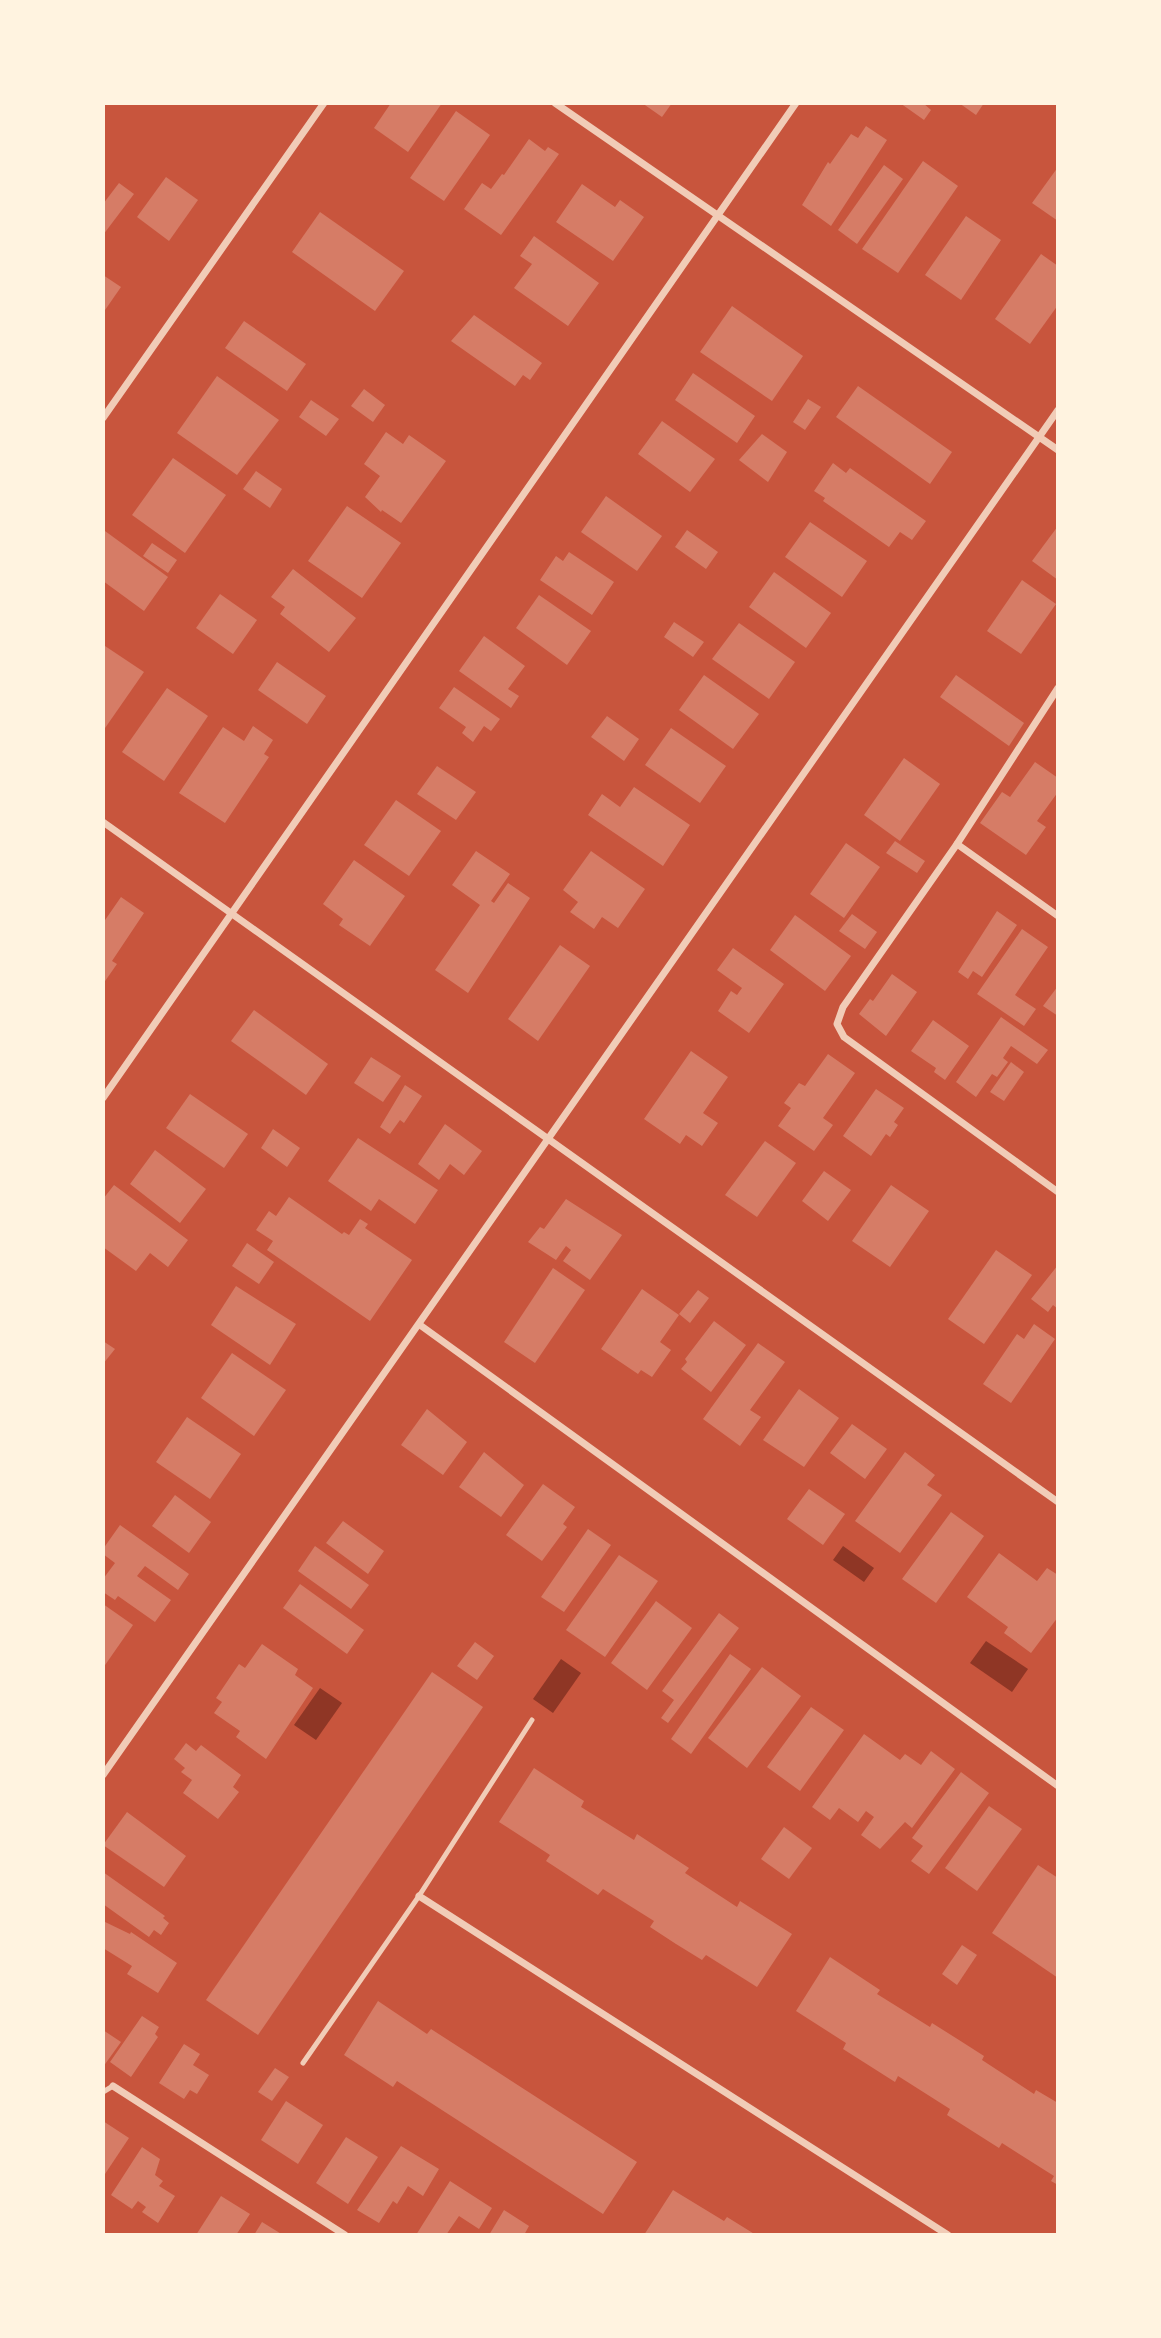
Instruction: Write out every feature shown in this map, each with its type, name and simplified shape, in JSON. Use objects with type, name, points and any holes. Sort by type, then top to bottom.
[{"type":"street","points":[[103,418],[324,103]]},
{"type":"street","points":[[555,103],[1058,450]]},
{"type":"street","points":[[103,1098],[796,103]]},
{"type":"street","points":[[103,1776],[1058,410]]},
{"type":"street","points":[[1058,688],[957,844],[842,1007],[837,1024],[844,1037],[1058,1192]]},
{"type":"street","points":[[103,821],[1058,1502]]},
{"type":"street","points":[[957,844],[1058,916]]},
{"type":"street","points":[[420,1325],[1058,1786]]},
{"type":"street","points":[[419,1896],[948,2235]]},
{"type":"street","points":[[113,2086],[345,2235]]},
{"type":"lane","points":[[303,2063],[419,1896],[532,1720]]},
{"type":"lane","points":[[103,2092],[113,2086]]},
{"type":"shaded area","points":[[843,1546],[874,1568],[864,1582],[833,1560]]},
{"type":"shaded area","points":[[986,1641],[1028,1669],[1012,1692],[970,1663]]},
{"type":"shaded area","points":[[561,1659],[581,1673],[553,1713],[533,1699]]},
{"type":"shaded area","points":[[320,1688],[342,1703],[316,1740],[294,1725]]},
{"type":"building","points":[[391,103],[442,103],[408,152],[374,128]]},
{"type":"building","points":[[642,103],[672,103],[662,117]]},
{"type":"building","points":[[900,103],[923,103],[931,110],[924,120]]},
{"type":"building","points":[[959,103],[984,103],[976,115]]},
{"type":"building","points":[[456,111],[490,135],[444,201],[410,178]]},
{"type":"building","points":[[866,126],[887,140],[831,226],[802,205],[828,162],[830,164],[851,134],[858,138]]},
{"type":"building","points":[[529,139],[545,151],[548,147],[559,154],[501,235],[464,209],[482,183],[491,189],[502,174],[504,175]]},
{"type":"building","points":[[923,161],[958,186],[898,273],[862,249]]},
{"type":"building","points":[[884,165],[903,179],[857,244],[838,230]]},
{"type":"building","points":[[1058,167],[1058,221],[1032,203]]},
{"type":"building","points":[[166,177],[198,200],[169,241],[137,217]]},
{"type":"building","points":[[119,183],[134,194],[103,235],[103,204]]},
{"type":"building","points":[[582,184],[615,207],[620,200],[644,217],[613,261],[556,222]]},
{"type":"building","points":[[320,212],[404,271],[375,311],[292,252]]},
{"type":"building","points":[[966,216],[1001,240],[961,300],[925,275]]},
{"type":"building","points":[[534,236],[599,283],[568,326],[514,288],[532,264],[520,256]]},
{"type":"building","points":[[1041,254],[1058,266],[1058,305],[1030,344],[995,319]]},
{"type":"building","points":[[103,275],[121,287],[103,313]]},
{"type":"building","points":[[732,306],[803,356],[772,401],[700,352]]},
{"type":"building","points":[[474,315],[542,363],[530,380],[523,375],[515,386],[451,341]]},
{"type":"building","points":[[244,321],[306,364],[287,391],[225,348]]},
{"type":"building","points":[[693,373],[755,416],[737,443],[675,400]]},
{"type":"building","points":[[217,376],[279,420],[237,475],[177,433]]},
{"type":"building","points":[[858,386],[952,452],[930,484],[836,417]]},
{"type":"building","points":[[364,389],[385,405],[373,422],[351,406]]},
{"type":"building","points":[[808,399],[821,407],[805,430],[793,422]]},
{"type":"building","points":[[311,400],[339,419],[326,436],[299,417]]},
{"type":"building","points":[[662,421],[715,459],[690,492],[638,454]]},
{"type":"building","points":[[386,432],[403,444],[409,435],[446,461],[401,523],[382,510],[381,512],[365,497],[380,476],[364,464]]},
{"type":"building","points":[[762,434],[787,452],[768,482],[739,460]]},
{"type":"building","points":[[173,458],[226,495],[185,553],[132,515]]},
{"type":"building","points":[[833,463],[846,473],[850,468],[926,521],[912,540],[900,532],[889,547],[823,501],[825,498],[814,491]]},
{"type":"building","points":[[256,471],[282,489],[270,508],[243,489]]},
{"type":"building","points":[[606,496],[662,536],[637,571],[581,532]]},
{"type":"building","points":[[347,506],[401,543],[362,598],[308,561]]},
{"type":"building","points":[[810,522],[867,561],[842,597],[785,557]]},
{"type":"building","points":[[1058,526],[1058,580],[1032,561]]},
{"type":"building","points":[[687,530],[718,552],[706,569],[675,547]]},
{"type":"building","points":[[105,531],[168,577],[144,611],[103,581]]},
{"type":"building","points":[[152,543],[177,560],[168,573],[143,556]]},
{"type":"building","points":[[569,552],[614,582],[592,615],[540,580],[556,556],[563,561]]},
{"type":"building","points":[[293,569],[356,618],[329,652],[280,614],[285,607],[271,597]]},
{"type":"building","points":[[774,572],[831,613],[806,648],[749,607]]},
{"type":"building","points":[[1022,580],[1056,604],[1021,654],[987,631]]},
{"type":"building","points":[[220,594],[257,620],[233,654],[196,628]]},
{"type":"building","points":[[539,595],[591,631],[567,665],[516,628]]},
{"type":"building","points":[[674,622],[704,642],[693,657],[664,637]]},
{"type":"building","points":[[739,623],[795,662],[769,699],[712,659]]},
{"type":"building","points":[[484,636],[525,666],[508,689],[519,696],[511,708],[459,671]]},
{"type":"building","points":[[105,646],[144,672],[103,731],[103,649]]},
{"type":"building","points":[[277,662],[326,696],[307,724],[258,690]]},
{"type":"building","points":[[704,675],[759,714],[733,749],[679,710]]},
{"type":"building","points":[[956,675],[1024,723],[1009,746],[940,697]]},
{"type":"building","points":[[454,687],[500,719],[491,731],[484,726],[473,742],[462,733],[466,727],[439,708]]},
{"type":"building","points":[[167,688],[208,716],[164,781],[122,752]]},
{"type":"building","points":[[607,716],[639,739],[624,761],[591,737]]},
{"type":"building","points":[[253,726],[273,740],[264,754],[269,757],[225,823],[179,793],[223,727],[244,741]]},
{"type":"building","points":[[671,728],[726,766],[700,803],[645,765]]},
{"type":"building","points":[[904,758],[940,784],[900,841],[864,815]]},
{"type":"building","points":[[1035,762],[1058,778],[1058,792],[1037,821],[1046,827],[1026,855],[980,823],[1002,792],[1010,797]]},
{"type":"building","points":[[437,766],[476,792],[456,820],[417,794]]},
{"type":"building","points":[[634,787],[690,825],[663,866],[588,815],[602,794],[620,807]]},
{"type":"building","points":[[396,800],[441,831],[409,876],[364,845]]},
{"type":"building","points":[[895,841],[925,861],[917,873],[886,853]]},
{"type":"building","points":[[846,843],[880,867],[844,918],[810,894]]},
{"type":"building","points":[[476,851],[510,874],[491,901],[494,903],[508,883],[530,898],[468,993],[435,970],[480,905],[452,885]]},
{"type":"building","points":[[591,851],[645,889],[618,928],[602,917],[594,929],[570,912],[578,902],[563,890]]},
{"type":"building","points":[[354,860],[405,896],[370,946],[339,925],[343,919],[323,904]]},
{"type":"building","points":[[121,897],[144,913],[112,961],[117,964],[103,984],[103,923]]},
{"type":"building","points":[[997,911],[1017,925],[982,977],[973,971],[968,979],[958,972]]},
{"type":"building","points":[[852,914],[877,932],[865,949],[839,931]]},
{"type":"building","points":[[795,915],[851,956],[825,991],[770,950]]},
{"type":"building","points":[[1022,929],[1048,947],[1015,995],[1036,1009],[1024,1026],[977,994]]},
{"type":"building","points":[[560,945],[590,966],[538,1041],[508,1019]]},
{"type":"building","points":[[733,948],[784,984],[749,1033],[718,1011],[731,991],[737,995],[742,988],[717,970]]},
{"type":"building","points":[[892,974],[917,992],[886,1036],[859,1014],[870,999],[873,1001]]},
{"type":"building","points":[[1058,986],[1058,1016],[1043,1006]]},
{"type":"building","points":[[254,1010],[328,1064],[306,1095],[231,1041]]},
{"type":"building","points":[[1001,1017],[1048,1050],[1037,1064],[1011,1046],[1003,1058],[1008,1062],[997,1077],[992,1074],[976,1097],[956,1082]]},
{"type":"building","points":[[933,1020],[969,1046],[945,1080],[934,1072],[936,1068],[911,1051]]},
{"type":"building","points":[[691,1051],[728,1077],[703,1113],[718,1123],[702,1146],[686,1135],[680,1144],[644,1119]]},
{"type":"building","points":[[828,1054],[855,1073],[823,1118],[833,1125],[814,1151],[778,1126],[791,1108],[784,1103],[799,1083],[805,1086]]},
{"type":"building","points":[[371,1057],[401,1076],[383,1102],[354,1083]]},
{"type":"building","points":[[1011,1062],[1024,1072],[1004,1101],[990,1092]]},
{"type":"building","points":[[405,1085],[422,1096],[404,1123],[400,1120],[390,1134],[380,1127]]},
{"type":"building","points":[[876,1089],[904,1108],[894,1122],[898,1125],[890,1137],[886,1134],[871,1156],[843,1136]]},
{"type":"building","points":[[190,1094],[248,1134],[224,1168],[166,1128]]},
{"type":"building","points":[[445,1124],[482,1151],[464,1175],[450,1164],[439,1180],[418,1164]]},
{"type":"building","points":[[273,1129],[300,1148],[287,1167],[261,1148]]},
{"type":"building","points":[[358,1138],[438,1190],[415,1224],[379,1199],[371,1211],[328,1181]]},
{"type":"building","points":[[765,1141],[796,1163],[757,1217],[725,1195]]},
{"type":"building","points":[[155,1150],[206,1189],[180,1223],[130,1184]]},
{"type":"building","points":[[824,1171],[851,1190],[828,1221],[802,1201]]},
{"type":"building","points":[[114,1185],[188,1240],[168,1267],[150,1253],[136,1271],[103,1247],[103,1199]]},
{"type":"building","points":[[891,1185],[929,1211],[890,1267],[852,1241]]},
{"type":"building","points":[[289,1197],[342,1234],[344,1232],[349,1235],[360,1219],[368,1224],[365,1228],[412,1260],[370,1321],[267,1250],[273,1241],[256,1230],[269,1211],[276,1216]]},
{"type":"building","points":[[566,1199],[622,1235],[590,1280],[563,1261],[571,1250],[566,1246],[556,1260],[528,1242],[540,1227],[544,1229]]},
{"type":"building","points":[[247,1243],[274,1262],[259,1284],[232,1266]]},
{"type":"building","points":[[996,1250],[1032,1275],[984,1344],[948,1319]]},
{"type":"building","points":[[1058,1265],[1058,1309],[1053,1305],[1048,1312],[1031,1299]]},
{"type":"building","points":[[553,1268],[585,1290],[535,1363],[504,1342]]},
{"type":"building","points":[[236,1286],[296,1324],[270,1365],[211,1325]]},
{"type":"building","points":[[642,1289],[679,1315],[660,1342],[671,1350],[652,1377],[641,1370],[638,1374],[601,1349]]},
{"type":"building","points":[[698,1290],[709,1298],[690,1323],[679,1314]]},
{"type":"building","points":[[714,1321],[746,1345],[711,1392],[681,1369],[687,1362],[685,1359]]},
{"type":"building","points":[[1034,1324],[1055,1339],[1011,1403],[983,1384],[1017,1334],[1024,1339]]},
{"type":"building","points":[[103,1341],[115,1349],[103,1364]]},
{"type":"building","points":[[758,1343],[785,1362],[750,1410],[761,1417],[740,1446],[703,1419]]},
{"type":"building","points":[[232,1353],[286,1390],[254,1436],[201,1398]]},
{"type":"building","points":[[799,1389],[839,1418],[804,1467],[763,1440]]},
{"type":"building","points":[[427,1409],[467,1442],[443,1475],[401,1445]]},
{"type":"building","points":[[187,1417],[241,1454],[210,1499],[156,1462]]},
{"type":"building","points":[[852,1424],[887,1449],[865,1479],[830,1453]]},
{"type":"building","points":[[484,1452],[524,1485],[501,1517],[459,1487]]},
{"type":"building","points":[[905,1452],[935,1475],[927,1485],[942,1495],[900,1553],[855,1521]]},
{"type":"building","points":[[543,1484],[575,1507],[563,1524],[567,1527],[542,1561],[506,1535]]},
{"type":"building","points":[[809,1489],[845,1514],[823,1545],[787,1519]]},
{"type":"building","points":[[175,1495],[211,1522],[189,1553],[152,1526]]},
{"type":"building","points":[[951,1512],[984,1536],[936,1603],[902,1579]]},
{"type":"building","points":[[343,1521],[384,1551],[368,1574],[326,1543]]},
{"type":"building","points":[[120,1525],[189,1574],[178,1590],[145,1566],[137,1576],[171,1600],[155,1622],[118,1596],[115,1600],[103,1592],[103,1579],[115,1563],[103,1554],[103,1549]]},
{"type":"building","points":[[588,1529],[611,1545],[564,1612],[541,1597]]},
{"type":"building","points":[[315,1546],[369,1585],[351,1609],[298,1571]]},
{"type":"building","points":[[999,1553],[1037,1581],[1047,1568],[1058,1575],[1058,1617],[1031,1653],[1004,1633],[1008,1627],[967,1597]]},
{"type":"building","points":[[619,1555],[658,1581],[605,1657],[566,1630]]},
{"type":"building","points":[[300,1584],[364,1630],[347,1654],[283,1608]]},
{"type":"building","points":[[656,1601],[692,1628],[647,1690],[611,1663]]},
{"type":"building","points":[[103,1604],[133,1625],[103,1668]]},
{"type":"building","points":[[719,1613],[739,1628],[668,1723],[661,1718],[674,1700],[662,1691]]},
{"type":"building","points":[[475,1642],[494,1656],[477,1680],[457,1666]]},
{"type":"building","points":[[262,1644],[298,1669],[295,1675],[313,1688],[266,1759],[236,1737],[240,1731],[214,1713],[222,1702],[216,1698],[239,1664],[245,1668]]},
{"type":"building","points":[[730,1654],[751,1669],[691,1754],[671,1739]]},
{"type":"building","points":[[762,1667],[801,1696],[747,1768],[708,1738]]},
{"type":"building","points":[[432,1672],[483,1707],[258,2035],[206,2000]]},
{"type":"building","points":[[811,1707],[844,1730],[800,1791],[767,1767]]},
{"type":"building","points":[[864,1734],[900,1760],[905,1754],[921,1765],[931,1751],[955,1769],[912,1828],[905,1822],[880,1849],[861,1835],[874,1817],[866,1811],[858,1822],[839,1808],[830,1820],[812,1807]]},
{"type":"building","points":[[186,1743],[196,1751],[201,1745],[241,1775],[233,1787],[239,1792],[218,1819],[183,1793],[192,1780],[181,1772],[185,1768],[174,1759]]},
{"type":"building","points":[[534,1768],[584,1801],[581,1807],[634,1840],[637,1834],[689,1868],[685,1873],[737,1907],[740,1901],[792,1934],[757,1987],[706,1955],[702,1960],[676,1944],[650,1927],[654,1921],[603,1889],[598,1895],[546,1861],[550,1855],[499,1822]]},
{"type":"building","points":[[961,1772],[989,1793],[929,1874],[911,1861],[923,1846],[912,1838]]},
{"type":"building","points":[[989,1806],[1022,1829],[977,1891],[945,1868]]},
{"type":"building","points":[[127,1812],[186,1856],[164,1887],[103,1845]]},
{"type":"building","points":[[784,1827],[812,1848],[789,1879],[761,1859]]},
{"type":"building","points":[[1038,1865],[1058,1878],[1058,1978],[992,1933]]},
{"type":"building","points":[[103,1872],[165,1916],[163,1918],[169,1923],[161,1935],[154,1930],[149,1937],[103,1904]]},
{"type":"building","points":[[103,1921],[130,1934],[131,1932],[177,1963],[158,1993],[127,1974],[132,1966],[103,1948]]},
{"type":"building","points":[[962,1945],[977,1955],[957,1985],[942,1974]]},
{"type":"building","points":[[830,1957],[880,1990],[877,1994],[930,2027],[932,2023],[959,2040],[984,2056],[982,2060],[1034,2094],[1036,2090],[1058,2103],[1058,2185],[1051,2181],[1054,2176],[1002,2143],[999,2148],[947,2115],[950,2109],[898,2076],[895,2082],[843,2049],[846,2043],[796,2011]]},
{"type":"building","points":[[378,2001],[427,2034],[431,2029],[637,2162],[603,2214],[397,2081],[393,2087],[344,2055]]},
{"type":"building","points":[[142,2016],[159,2027],[155,2034],[158,2037],[131,2077],[110,2062]]},
{"type":"building","points":[[103,2030],[121,2042],[103,2067]]},
{"type":"building","points":[[184,2044],[200,2054],[193,2065],[209,2075],[197,2094],[190,2090],[184,2099],[159,2083]]},
{"type":"building","points":[[275,2068],[289,2077],[272,2101],[258,2092]]},
{"type":"building","points":[[286,2101],[323,2125],[298,2164],[261,2140]]},
{"type":"building","points":[[103,2121],[129,2138],[103,2177]]},
{"type":"building","points":[[346,2137],[378,2157],[348,2204],[316,2183]]},
{"type":"building","points":[[401,2146],[439,2169],[423,2196],[408,2186],[397,2204],[393,2201],[379,2223],[357,2210]]},
{"type":"building","points":[[142,2147],[160,2159],[155,2175],[163,2181],[159,2186],[175,2196],[158,2223],[142,2212],[146,2207],[138,2201],[132,2209],[111,2195]]},
{"type":"building","points":[[450,2181],[492,2208],[479,2229],[459,2216],[446,2235],[416,2235]]},
{"type":"building","points":[[673,2190],[724,2221],[727,2217],[756,2235],[644,2235]]},
{"type":"building","points":[[221,2196],[250,2214],[236,2235],[196,2235]]},
{"type":"building","points":[[504,2210],[529,2226],[524,2235],[489,2235]]},
{"type":"building","points":[[262,2222],[283,2235],[254,2235]]}]
